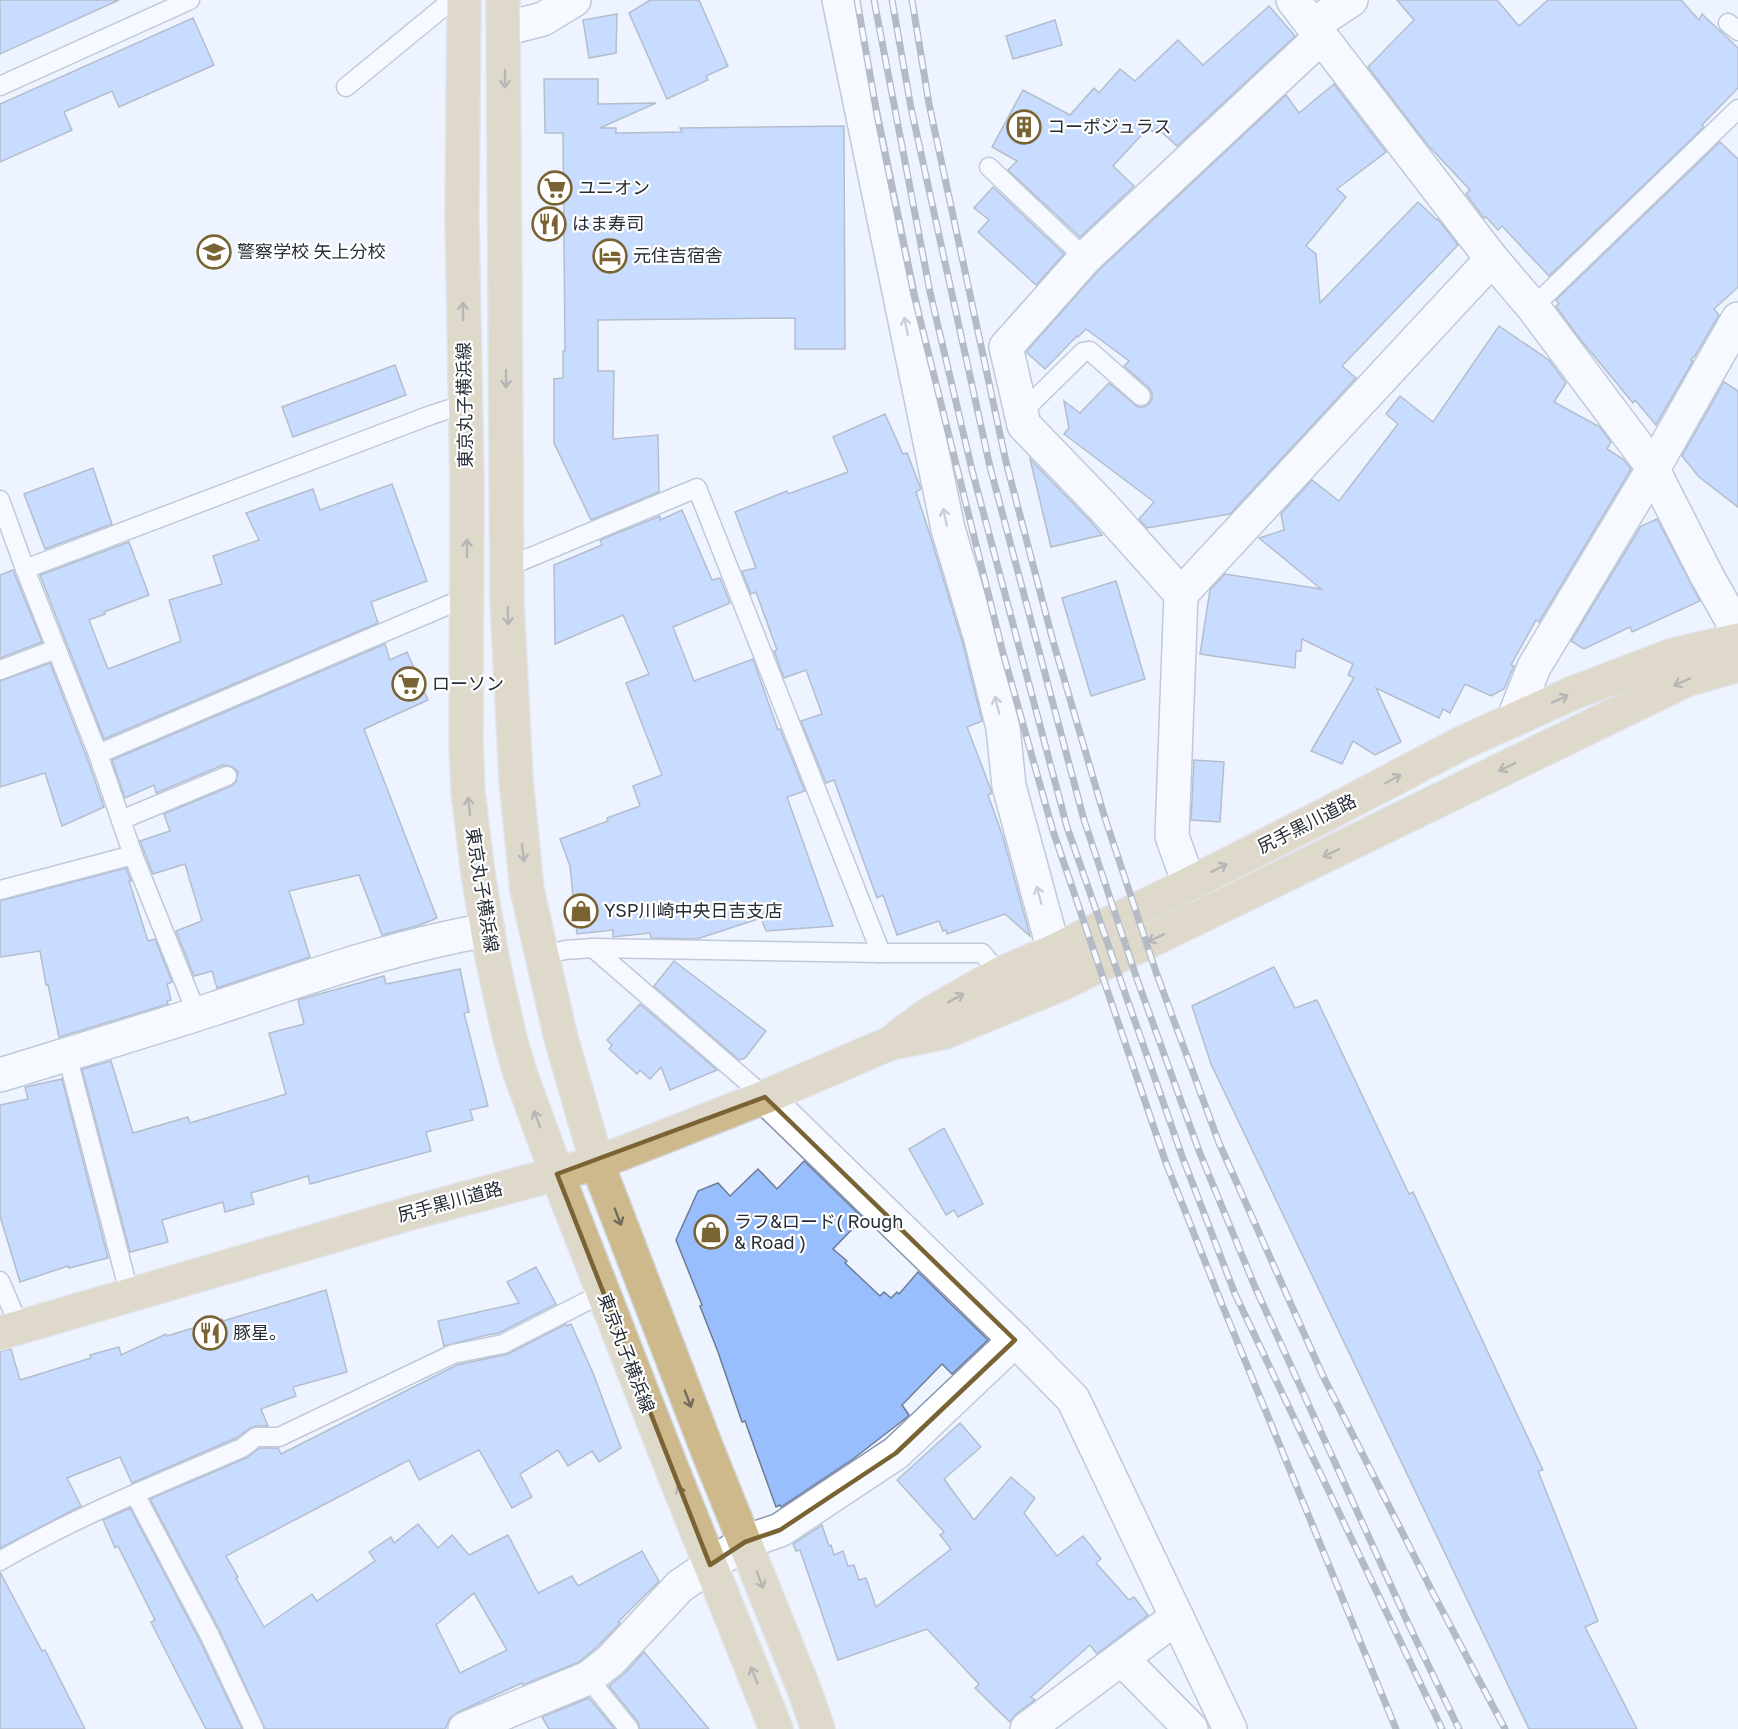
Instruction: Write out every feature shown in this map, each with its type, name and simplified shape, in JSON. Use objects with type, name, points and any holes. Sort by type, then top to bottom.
[{"type":"main road","name":"東京丸子横浜線","points":[[464,0],[462,216],[467,486],[466,742],[468,792],[478,874],[488,930],[509,1035],[520,1073],[603,1293],[776,1729]]},
{"type":"main road","points":[[504,14],[507,567],[511,694],[518,802],[527,890],[561,1038],[597,1163],[818,1729]]},
{"type":"main road","name":"尻手黒川道路","points":[[891,1043],[929,1014],[1000,974],[1054,951],[1190,884],[1462,743],[1573,693],[1672,655],[1738,640]]},
{"type":"main road","name":"尻手黒川道路","points":[[10,1330],[411,1213],[597,1163],[765,1097],[891,1043],[945,1032],[1059,985],[1686,680],[1738,665]]},
{"type":"street","points":[[504,14],[543,19],[574,0]]},
{"type":"street","points":[[838,0],[948,529],[981,639],[1003,728],[1009,786],[1054,951]]},
{"type":"street","points":[[1181,594],[1105,509],[1024,425],[1005,347],[1085,258],[1309,21],[1351,0]]},
{"type":"street","points":[[1309,21],[1491,259],[1533,307],[1649,462],[1707,576],[1738,631]]},
{"type":"street","points":[[1190,884],[1172,836],[1181,594],[1491,259]]},
{"type":"street","points":[[1513,720],[1534,667],[1653,470],[1738,320]]},
{"type":"street","points":[[0,1075],[197,1014],[332,969],[453,936],[488,930]]},
{"type":"street","points":[[765,1097],[1073,1398],[1230,1729]]},
{"type":"street","points":[[465,1729],[588,1677],[610,1661],[680,1586],[745,1542],[780,1530],[896,1453],[1015,1340]]},
{"type":"street","points":[[1027,1729],[1177,1617]]},
{"type":"street","points":[[1122,1659],[1191,1729]]},
{"type":"lane","points":[[0,86],[190,0]]},
{"type":"lane","points":[[346,87],[452,0]]},
{"type":"lane","points":[[1533,307],[1738,109]]},
{"type":"lane","points":[[989,167],[1085,258]]},
{"type":"lane","points":[[1021,413],[1083,352],[1090,351],[1141,396]]},
{"type":"lane","points":[[25,569],[465,404]]},
{"type":"lane","points":[[507,567],[697,488],[881,953]]},
{"type":"lane","points":[[0,500],[98,754],[134,855],[197,1014]]},
{"type":"lane","points":[[98,754],[467,597]]},
{"type":"lane","points":[[0,670],[56,649]]},
{"type":"lane","points":[[121,820],[227,776]]},
{"type":"lane","points":[[0,890],[134,855]]},
{"type":"lane","points":[[593,948],[765,1097]]},
{"type":"lane","points":[[541,955],[593,948],[881,953],[982,952],[1000,974]]},
{"type":"lane","points":[[66,1055],[130,1296]]},
{"type":"lane","points":[[0,1281],[10,1330]]},
{"type":"lane","points":[[0,1561],[30,1543],[102,1507],[242,1448],[256,1437],[279,1437],[453,1354],[503,1344],[603,1293]]},
{"type":"lane","points":[[135,1494],[210,1636],[254,1729]]},
{"type":"lane","points":[[588,1677],[629,1729]]},
{"type":"highlighted area","points":[[765,1097],[1015,1340],[896,1453],[780,1530],[745,1542],[710,1565],[557,1174]]},
{"type":"building","points":[[0,0],[119,0],[0,54]]},
{"type":"building","points":[[650,0],[699,0],[728,66],[706,76],[708,80],[667,99],[629,13]]},
{"type":"building","points":[[1397,0],[1497,0],[1519,26],[1548,0],[1681,0],[1699,20],[1702,14],[1738,48],[1738,88],[1702,125],[1704,127],[1549,276],[1502,226],[1498,230],[1486,217],[1484,218],[1466,194],[1470,190],[1426,143],[1368,67],[1414,20]]},
{"type":"building","points":[[1269,6],[1295,36],[1177,146],[1157,128],[1153,132],[1148,128],[1113,166],[1134,186],[1080,237],[1008,170],[1017,161],[992,147],[1023,90],[1070,115],[1094,88],[1099,93],[1120,69],[1135,81],[1178,40],[1203,65]]},
{"type":"building","points":[[617,14],[616,53],[589,58],[583,20]]},
{"type":"building","points":[[193,18],[214,65],[119,107],[112,91],[64,112],[72,130],[0,162],[0,104]]},
{"type":"building","points":[[1055,20],[1062,45],[1013,59],[1006,36]]},
{"type":"building","points":[[544,79],[598,79],[598,104],[656,103],[600,128],[616,128],[616,133],[682,132],[680,128],[844,126],[845,349],[795,349],[795,318],[598,320],[598,371],[614,371],[613,439],[658,435],[659,492],[591,520],[554,443],[554,379],[563,378],[563,351],[565,351],[563,133],[545,133]]},
{"type":"building","points":[[1334,84],[1386,152],[1337,189],[1346,197],[1306,246],[1316,254],[1320,303],[1418,202],[1438,219],[1458,245],[1342,366],[1356,378],[1230,514],[1147,528],[1139,519],[1154,502],[1064,434],[1069,428],[1064,401],[1080,413],[1109,383],[1138,407],[1144,407],[1152,399],[1149,388],[1124,366],[1129,361],[1086,329],[1045,369],[1026,352],[1098,271],[1286,95],[1299,113]]},
{"type":"building","points":[[1720,142],[1738,159],[1738,287],[1714,309],[1719,315],[1691,360],[1693,361],[1656,425],[1635,400],[1633,403],[1576,334],[1556,306],[1559,304],[1556,300]]},
{"type":"building","points":[[993,187],[1064,254],[1036,285],[978,232],[989,220],[974,208]]},
{"type":"building","points":[[1499,326],[1549,360],[1566,383],[1554,402],[1600,427],[1611,442],[1607,449],[1623,459],[1631,469],[1539,622],[1536,620],[1511,665],[1514,666],[1504,689],[1491,696],[1465,684],[1450,713],[1443,709],[1439,718],[1376,688],[1401,742],[1375,755],[1353,741],[1342,764],[1311,751],[1354,678],[1348,675],[1353,664],[1302,639],[1301,651],[1296,651],[1295,668],[1200,654],[1210,590],[1225,574],[1321,589],[1259,538],[1284,530],[1281,514],[1312,480],[1339,501],[1398,424],[1386,414],[1400,396],[1433,422]]},
{"type":"building","points":[[395,365],[406,395],[293,437],[282,407]]},
{"type":"building","points":[[1724,382],[1738,391],[1738,507],[1699,477],[1682,456]]},
{"type":"building","points":[[885,414],[903,454],[907,453],[921,489],[916,492],[963,644],[982,721],[967,727],[992,793],[988,795],[1003,837],[1030,936],[1005,914],[947,934],[946,930],[943,931],[939,921],[897,935],[883,895],[877,898],[834,780],[826,783],[801,721],[822,714],[806,670],[784,678],[774,651],[777,650],[756,592],[751,594],[742,571],[756,568],[735,512],[787,491],[788,494],[848,472],[833,437]]},
{"type":"building","points":[[1030,459],[1091,522],[1102,535],[1051,547]]},
{"type":"building","points":[[93,468],[112,524],[45,549],[24,494]]},
{"type":"building","points":[[392,484],[427,581],[371,602],[378,623],[104,739],[40,575],[129,542],[149,595],[89,620],[108,669],[181,641],[169,600],[222,584],[213,556],[259,540],[246,513],[313,489],[320,510]]},
{"type":"building","points":[[682,510],[712,580],[720,578],[730,603],[673,627],[694,681],[753,659],[778,730],[780,729],[805,791],[787,797],[833,926],[766,931],[761,918],[697,939],[651,938],[650,933],[613,937],[613,930],[577,934],[570,866],[560,839],[640,806],[633,786],[662,775],[626,683],[649,674],[623,615],[555,644],[554,565],[602,545],[600,540],[660,516],[660,520]]},
{"type":"building","points":[[1657,519],[1700,601],[1632,632],[1630,627],[1584,649],[1571,641],[1641,526]]},
{"type":"building","points":[[13,570],[42,642],[0,658],[0,575]]},
{"type":"building","points":[[1116,581],[1145,679],[1091,696],[1062,598]]},
{"type":"building","points":[[385,644],[390,660],[407,652],[428,700],[364,729],[437,918],[382,935],[359,875],[289,891],[310,957],[217,988],[212,971],[194,976],[176,931],[202,921],[185,864],[153,874],[140,841],[170,831],[164,814],[231,786],[236,782],[238,772],[233,767],[223,765],[156,793],[154,785],[125,798],[112,760]]},
{"type":"building","points":[[50,663],[104,807],[62,826],[45,773],[0,787],[0,681]]},
{"type":"building","points":[[1194,760],[1224,762],[1220,822],[1191,820]]},
{"type":"building","points":[[126,868],[148,941],[155,939],[172,982],[167,984],[171,1000],[167,1001],[168,1004],[59,1037],[40,951],[0,957],[0,901]]},
{"type":"building","points":[[674,961],[766,1031],[745,1058],[739,1060],[654,986]]},
{"type":"building","points":[[1274,967],[1295,1008],[1317,1000],[1409,1194],[1413,1192],[1543,1470],[1538,1471],[1598,1621],[1585,1627],[1637,1729],[1529,1729],[1211,1064],[1192,1006]]},
{"type":"building","points":[[460,969],[469,1012],[464,1013],[488,1106],[470,1110],[473,1120],[426,1132],[431,1151],[310,1184],[308,1176],[251,1193],[254,1204],[225,1212],[223,1202],[162,1220],[168,1242],[130,1252],[82,1069],[111,1061],[133,1133],[188,1117],[190,1123],[286,1094],[269,1033],[304,1024],[298,1000],[384,976],[386,984]]},
{"type":"building","points":[[640,1004],[717,1070],[670,1090],[661,1067],[650,1079],[640,1070],[637,1074],[609,1049],[612,1045],[607,1040]]},
{"type":"building","points":[[62,1079],[108,1258],[69,1268],[68,1266],[20,1282],[0,1216],[0,1105],[28,1099],[25,1087]]},
{"type":"building","points":[[944,1128],[983,1204],[958,1217],[954,1210],[946,1215],[909,1149]]},
{"type":"building","points":[[804,1161],[863,1218],[833,1249],[847,1261],[845,1263],[880,1296],[884,1292],[891,1298],[897,1292],[899,1294],[918,1272],[988,1340],[952,1374],[942,1364],[902,1405],[909,1415],[906,1418],[853,1459],[781,1507],[780,1505],[776,1507],[745,1421],[742,1422],[700,1306],[702,1305],[676,1240],[698,1191],[718,1183],[730,1196],[758,1169],[777,1189]]},
{"type":"building","points":[[536,1267],[556,1304],[499,1333],[444,1346],[438,1321],[519,1303],[507,1282]]},
{"type":"building","points":[[326,1290],[347,1372],[293,1387],[296,1396],[261,1409],[268,1426],[250,1428],[236,1438],[132,1483],[120,1457],[67,1478],[81,1506],[0,1548],[0,1351],[11,1349],[20,1380],[119,1347],[121,1355],[166,1334],[167,1336],[222,1319],[223,1321]]},
{"type":"building","points":[[566,1324],[567,1326],[571,1324],[593,1373],[621,1448],[599,1462],[592,1451],[568,1466],[558,1450],[520,1474],[532,1497],[512,1508],[479,1450],[419,1480],[409,1460],[226,1556],[264,1627],[312,1594],[317,1601],[375,1561],[369,1552],[391,1537],[394,1543],[418,1524],[438,1548],[452,1535],[469,1555],[508,1535],[538,1593],[572,1576],[578,1586],[642,1551],[659,1581],[618,1622],[620,1623],[597,1647],[579,1662],[523,1685],[522,1683],[458,1712],[450,1718],[445,1729],[265,1729],[220,1631],[150,1499],[246,1458],[260,1448],[278,1448],[281,1454],[457,1365],[508,1354]],"holes":[[[474,1593],[507,1650],[460,1673],[436,1625]]]},
{"type":"building","points":[[960,1423],[981,1447],[944,1479],[974,1520],[1011,1477],[1035,1498],[1024,1513],[1057,1556],[1083,1536],[1101,1559],[1096,1563],[1129,1600],[1134,1597],[1148,1615],[1097,1654],[1090,1645],[1031,1697],[1035,1700],[1016,1714],[1010,1722],[975,1688],[979,1684],[927,1629],[838,1660],[800,1550],[796,1551],[793,1544],[822,1525],[834,1555],[843,1551],[848,1566],[854,1565],[859,1580],[866,1578],[876,1607],[951,1549],[940,1535],[944,1532],[897,1480]]},
{"type":"building","points":[[130,1508],[200,1641],[242,1729],[206,1729],[151,1622],[155,1620],[118,1546],[115,1548],[103,1520]]},
{"type":"building","points":[[0,1572],[42,1651],[45,1650],[85,1729],[0,1729]]},
{"type":"building","points":[[644,1652],[709,1729],[640,1729],[638,1722],[609,1686],[624,1674]]},
{"type":"building","points":[[589,1698],[615,1729],[549,1729],[542,1717]]},
{"type":"railway","points":[[857,0],[877,115],[914,295],[1003,653],[1053,831],[1166,1163],[1396,1729]]},
{"type":"railway","points":[[874,0],[930,292],[972,470],[1067,827],[1182,1156],[1235,1294],[1442,1729]]},
{"type":"railway","points":[[892,0],[911,108],[990,467],[1084,820],[1138,982],[1199,1151],[1255,1287],[1407,1621],[1459,1729]]},
{"type":"railway","points":[[912,0],[929,104],[1006,462],[1053,641],[1104,815],[1156,972],[1219,1143],[1323,1376],[1505,1729]]},
{"type":"place","name":"コーポジュラス","points":[[1024,127]]},
{"type":"place","name":"ユニオン","points":[[555,188]]},
{"type":"place","name":"はま寿司","points":[[549,224]]},
{"type":"place","name":"警察学校 矢上分校","points":[[214,252]]},
{"type":"place","name":"元住吉宿舎","points":[[610,256]]},
{"type":"place","name":"ローソン","points":[[409,684]]},
{"type":"place","name":"YSP川崎中央日吉支店","points":[[581,911]]},
{"type":"place","name":"ラフ&ロード( Rough & Road )","points":[[711,1232]]},
{"type":"place","name":"豚星。","points":[[210,1333]]}]
